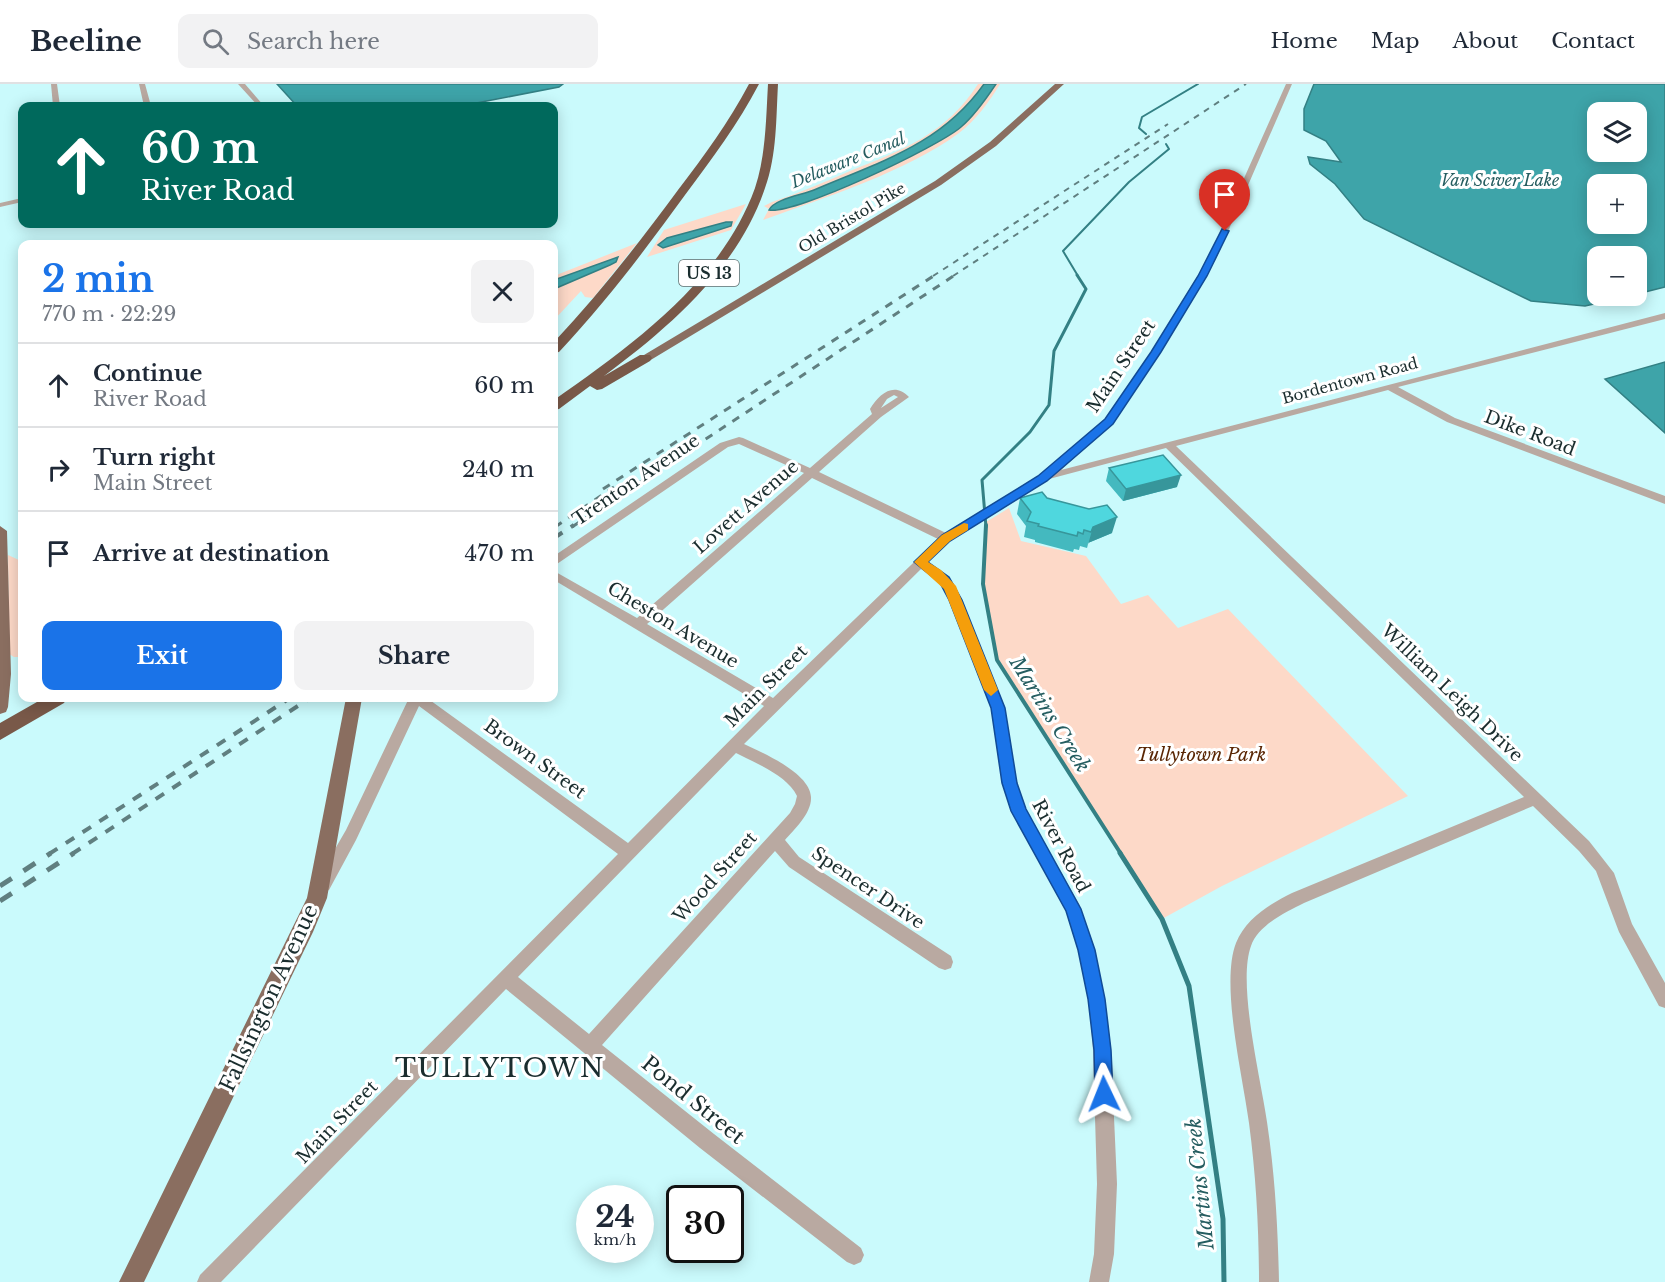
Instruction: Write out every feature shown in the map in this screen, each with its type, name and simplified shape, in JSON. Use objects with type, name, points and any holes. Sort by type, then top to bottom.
[{"type":"highway","points":[[558,345],[601,299],[627,266],[719,141],[754,84]]},
{"type":"highway","name":"US 13","points":[[558,403],[656,326],[688,296],[727,251],[750,212],[764,176],[773,84]]},
{"type":"highway","points":[[558,409],[645,358]]},
{"type":"highway","points":[[0,732],[51,702]]},
{"type":"main road","name":"Old Bristol Pike","points":[[645,358],[926,191],[973,159],[1060,84]]},
{"type":"main road","points":[[0,531],[3,674],[0,707]]},
{"type":"main road","name":"Fallsington Avenue","points":[[131,1282],[306,925],[317,898],[353,703]]},
{"type":"street","points":[[54,84],[56,102]]},
{"type":"street","points":[[142,84],[147,102]]},
{"type":"street","points":[[241,84],[257,102]]},
{"type":"street","name":"Main Street","points":[[207,1282],[774,705],[920,562],[946,538],[1042,479],[1109,421],[1156,352],[1212,259],[1289,84]]},
{"type":"street","points":[[0,205],[18,201]]},
{"type":"street","name":"Bordentown Road","points":[[1042,479],[1665,315]]},
{"type":"street","name":"Dike Road","points":[[1389,386],[1451,420],[1665,500]]},
{"type":"street","name":"Lovett Avenue","points":[[637,625],[877,415]]},
{"type":"street","name":"Trenton Avenue","points":[[558,559],[724,445],[734,441],[744,441],[812,472]]},
{"type":"street","name":"William Leigh Drive","points":[[1168,444],[1601,866],[1617,900],[1628,934],[1665,1000]]},
{"type":"street","points":[[812,472],[946,538]]},
{"type":"street","name":"River Road","points":[[920,562],[944,580],[956,600],[998,708],[1009,783],[1018,811],[1073,909],[1088,955],[1097,999],[1102,1050],[1107,1173],[1104,1254],[1099,1282]]},
{"type":"street","name":"Cheston Avenue","points":[[558,577],[774,705]]},
{"type":"street","points":[[317,898],[351,835],[415,702]]},
{"type":"street","name":"Brown Street","points":[[422,702],[629,853]]},
{"type":"street","name":"Wood Street","points":[[590,1046],[795,818],[804,803],[803,789],[785,774],[734,746]]},
{"type":"street","points":[[1269,1282],[1264,1175],[1240,994],[1240,955],[1244,942],[1257,925],[1281,907],[1298,898],[1534,799]]},
{"type":"street","name":"Spencer Drive","points":[[775,840],[794,862],[945,962]]},
{"type":"street","name":"Pond Street","points":[[506,978],[707,1141],[854,1255]]},
{"type":"green space","points":[[978,84],[1000,84],[971,122],[938,147],[890,172],[763,220],[769,209],[764,206],[888,156],[922,138],[952,116]]},
{"type":"green space","points":[[746,204],[731,230],[647,257],[664,230]]},
{"type":"green space","points":[[637,243],[593,298],[585,297],[581,291],[558,316],[558,274]]},
{"type":"green space","name":"Tullytown Park","points":[[1009,508],[1021,541],[1086,556],[1121,604],[1148,595],[1178,628],[1228,609],[1408,796],[1222,886],[1162,919],[997,660],[983,584],[986,522]]},
{"type":"green space","points":[[8,555],[18,560],[18,657],[9,654]]},
{"type":"water","points":[[277,84],[563,84],[559,87],[482,102],[293,102]]},
{"type":"water","points":[[984,84],[996,84],[971,117],[947,137],[835,191],[784,209],[769,210],[782,200],[814,190],[885,160],[928,137],[967,105]]},
{"type":"water","name":"Van Sciver Lake","points":[[1314,84],[1665,84],[1665,287],[1647,292],[1647,246],[1587,246],[1587,306],[1531,301],[1364,219],[1335,184],[1310,164],[1308,157],[1341,162],[1326,141],[1304,130],[1304,109]]},
{"type":"water","points":[[732,222],[731,226],[663,248],[658,245],[667,238]]},
{"type":"water","points":[[618,257],[616,262],[558,287],[558,279]]},
{"type":"water","points":[[1665,362],[1665,433],[1605,379]]},
{"type":"building","points":[[1163,455],[1181,475],[1126,489],[1109,468]]},
{"type":"building","points":[[1042,492],[1047,498],[1089,509],[1107,505],[1117,517],[1093,527],[1091,532],[1084,530],[1083,534],[1078,532],[1077,536],[1038,526],[1039,524],[1027,521],[1031,512],[1020,498]]},
{"type":"waterway","name":"Martins Creek","points":[[1146,134],[1139,128],[1142,117],[1198,84]]},
{"type":"waterway","name":"Martins Creek","points":[[1078,276],[1063,251],[1129,182],[1169,149],[1166,144]]},
{"type":"waterway","name":"Martins Creek","points":[[986,526],[982,480],[1030,432],[1049,405],[1054,351],[1086,289],[1077,275]]},
{"type":"waterway","name":"Martins Creek","points":[[986,526],[983,584],[997,660],[1121,854]]},
{"type":"waterway","name":"Martins Creek","points":[[1120,853],[1162,919],[1189,986],[1223,1219],[1224,1282]]},
{"type":"railway","points":[[953,276],[1246,84]]},
{"type":"railway","points":[[933,276],[1168,124]]},
{"type":"railway","points":[[603,489],[935,275]]},
{"type":"railway","points":[[572,527],[955,275]]},
{"type":"railway","points":[[558,525],[614,487]]},
{"type":"railway","points":[[558,535],[574,525]]},
{"type":"railway","points":[[49,854],[284,702]]},
{"type":"railway","points":[[72,854],[304,702]]},
{"type":"railway","points":[[0,886],[51,853]]},
{"type":"railway","points":[[0,901],[74,853]]},
{"type":"slow traffic","points":[[964,527],[946,538],[920,562],[950,586],[991,690]]},
{"type":"district","name":"TULLYTOWN","points":[[500,1068]]},
{"type":"route","points":[[1104,1094],[1097,999],[1086,950],[1073,909],[1018,811],[1009,783],[1003,729],[998,708],[950,586],[920,562],[946,538],[1042,479],[1109,421],[1118,411],[1203,276],[1225,231]]},
{"type":"water label","name":"Delaware Canal","points":[[848,160]]}]
